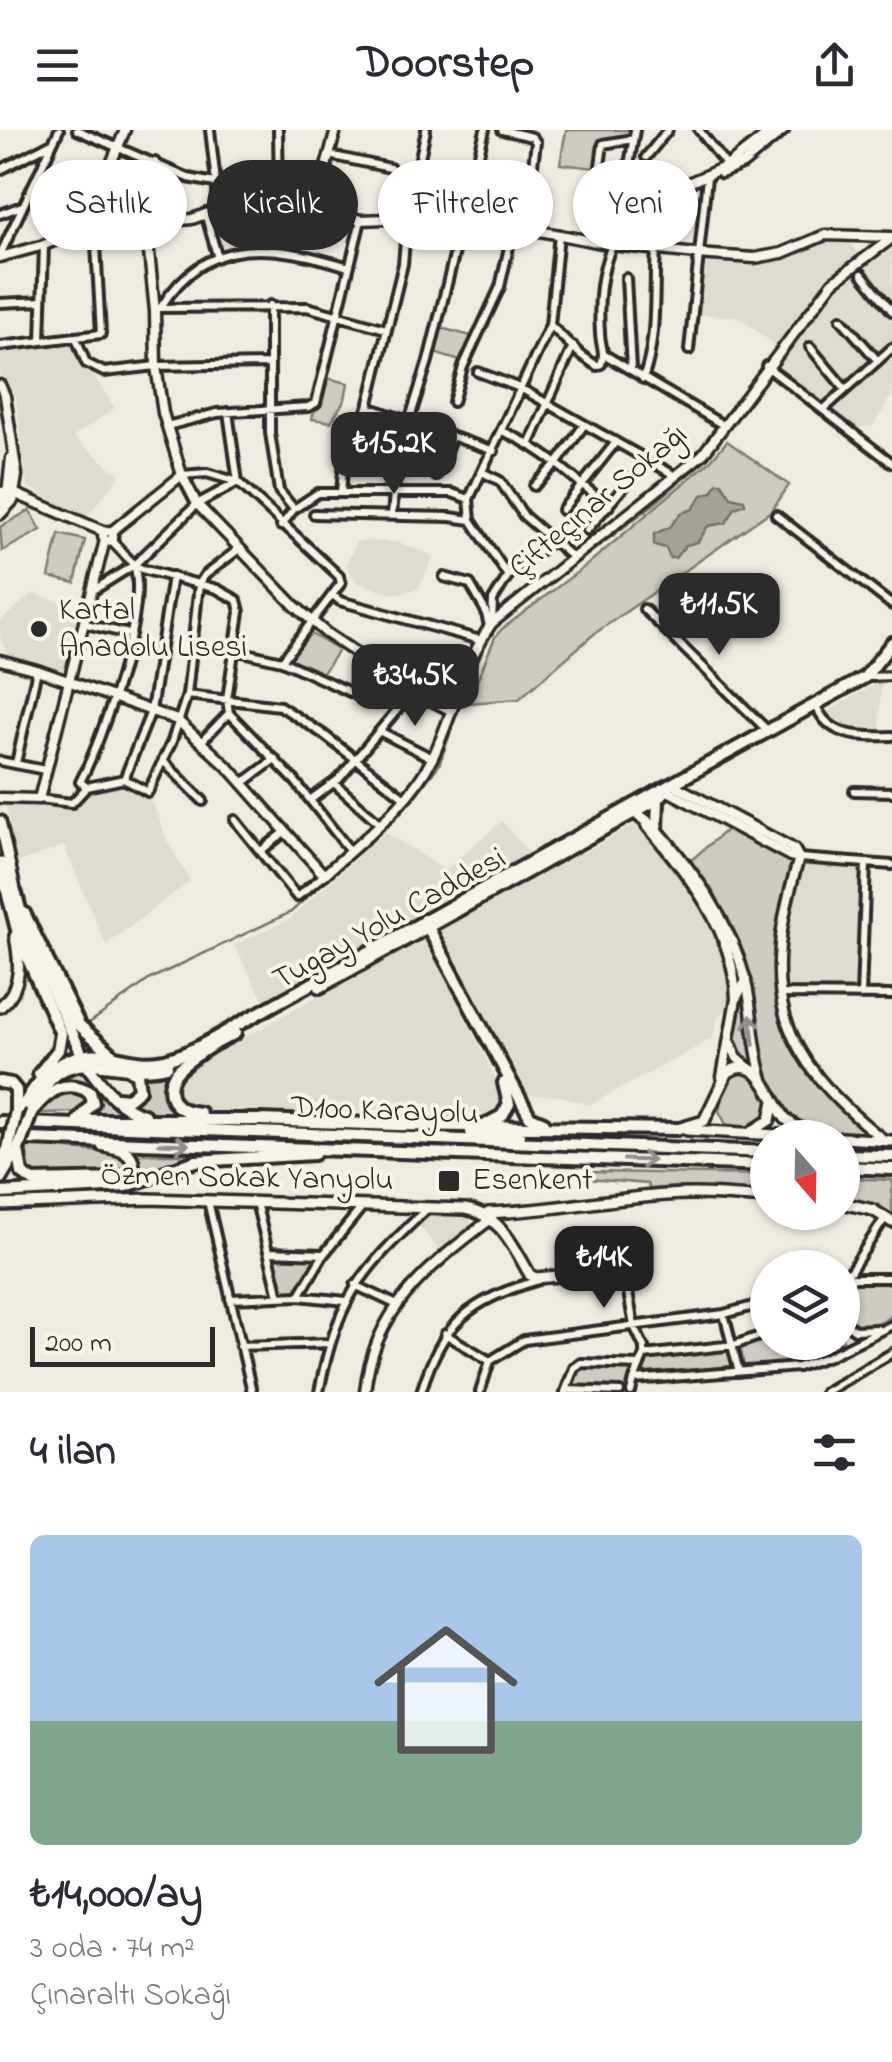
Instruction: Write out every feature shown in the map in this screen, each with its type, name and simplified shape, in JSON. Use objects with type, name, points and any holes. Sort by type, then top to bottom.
[{"type":"main road","points":[[0,514],[6,497]]},
{"type":"main road","name":"Tugay Yolu Caddesi","points":[[127,1063],[160,1061],[182,1053],[608,828],[866,677],[892,643]]},
{"type":"main road","points":[[636,812],[657,829],[666,792]]},
{"type":"main road","name":"Tugay Yolu Caddesi","points":[[127,1063],[160,1068],[209,1047],[636,812]]},
{"type":"main road","points":[[0,821],[20,962],[15,988],[0,1006]]},
{"type":"main road","points":[[0,862],[20,940],[61,1034],[58,1050],[29,1088],[13,1149],[0,1179]]},
{"type":"main road","points":[[8,892],[80,1050]]},
{"type":"main road","points":[[8,892],[79,1025],[138,1074],[140,1090],[128,1098],[113,1096]]},
{"type":"main road","points":[[423,926],[508,1090],[505,1112],[482,1126]]},
{"type":"main road","points":[[423,926],[530,1117],[565,1127]]},
{"type":"main road","points":[[209,1047],[176,1071],[171,1081],[173,1102],[189,1112],[260,1120]]},
{"type":"main road","points":[[23,1111],[47,1083],[70,1068],[100,1062],[127,1063]]},
{"type":"main road","points":[[89,1068],[113,1096],[134,1112],[190,1119]]},
{"type":"main road","points":[[677,1129],[704,1121],[730,1070],[751,1070],[763,1079],[788,1120]]},
{"type":"main road","points":[[0,1082],[11,1084],[16,1090],[23,1111]]},
{"type":"main road","points":[[23,1111],[54,1089],[76,1086],[90,1092],[93,1103],[78,1120]]},
{"type":"main road","points":[[714,1104],[720,1125],[742,1133],[768,1124],[774,1116],[774,1099]]},
{"type":"main road","points":[[51,1124],[78,1120],[190,1119],[750,1133]]},
{"type":"main road","name":"D100 Karayolu","points":[[0,1122],[750,1151]]},
{"type":"main road","points":[[397,1125],[574,1144]]},
{"type":"main road","name":"D100 Karayolu","points":[[0,1138],[750,1164]]},
{"type":"main road","points":[[860,1139],[888,1141]]},
{"type":"main road","points":[[13,1149],[22,1173],[33,1181],[120,1179],[133,1168],[131,1156],[124,1150],[77,1140]]},
{"type":"main road","points":[[0,1163],[13,1149]]},
{"type":"main road","points":[[0,1193],[126,1186],[196,1161],[357,1150]]},
{"type":"main road","points":[[860,1155],[892,1156]]},
{"type":"main road","points":[[860,1168],[892,1169]]},
{"type":"main road","name":"Özmen Sokak Yanyolu","points":[[0,1205],[148,1198],[256,1200],[465,1209],[489,1216],[678,1194],[750,1197]]},
{"type":"main road","points":[[860,1207],[889,1221]]},
{"type":"main road","points":[[489,1216],[508,1237],[530,1275],[541,1279],[624,1270]]},
{"type":"street","points":[[45,160],[59,130]]},
{"type":"street","points":[[77,130],[150,160]]},
{"type":"street","points":[[112,160],[125,130]]},
{"type":"street","points":[[210,130],[212,160]]},
{"type":"street","points":[[278,130],[278,160]]},
{"type":"street","points":[[328,160],[336,130]]},
{"type":"street","points":[[420,160],[426,130]]},
{"type":"street","points":[[477,160],[485,130]]},
{"type":"street","points":[[502,130],[524,134],[536,142],[533,160]]},
{"type":"street","points":[[630,160],[635,130]]},
{"type":"street","points":[[646,157],[668,130]]},
{"type":"street","points":[[700,130],[727,166]]},
{"type":"street","points":[[707,177],[773,130]]},
{"type":"street","points":[[698,181],[744,164],[784,130]]},
{"type":"street","points":[[601,160],[603,144],[633,139]]},
{"type":"street","points":[[0,170],[53,142]]},
{"type":"street","points":[[329,155],[378,165]]},
{"type":"street","points":[[688,350],[707,177]]},
{"type":"street","points":[[0,256],[30,191]]},
{"type":"street","points":[[0,214],[23,206]]},
{"type":"street","points":[[187,219],[205,214],[217,255]]},
{"type":"street","points":[[358,220],[378,219]]},
{"type":"street","points":[[167,426],[228,412],[308,407],[318,400],[361,220]]},
{"type":"street","points":[[553,233],[573,237]]},
{"type":"street","points":[[508,576],[472,520],[470,499],[550,325],[559,234]]},
{"type":"street","points":[[643,379],[653,352],[656,250],[754,258],[782,253],[825,235],[892,238]]},
{"type":"street","name":"Çifteçınar Sokağı","points":[[324,875],[405,798],[432,758],[461,680],[491,625],[703,454],[833,282],[892,238]]},
{"type":"street","points":[[0,256],[30,248]]},
{"type":"street","points":[[157,308],[217,255],[277,248],[349,267]]},
{"type":"street","points":[[41,341],[44,250]]},
{"type":"street","points":[[0,346],[98,335],[101,332],[97,250]]},
{"type":"street","points":[[149,250],[157,308],[156,366],[167,426],[182,475],[197,504],[310,620],[413,691],[450,710]]},
{"type":"street","points":[[341,492],[344,461],[368,407],[404,250]]},
{"type":"street","points":[[392,515],[397,459],[428,361],[454,250]]},
{"type":"street","points":[[453,402],[463,367],[500,287],[508,250]]},
{"type":"street","points":[[550,325],[597,366],[604,356],[600,337],[600,273],[610,250]]},
{"type":"street","points":[[862,274],[892,311]]},
{"type":"street","points":[[626,278],[631,369]]},
{"type":"street","points":[[0,302],[42,301]]},
{"type":"street","points":[[270,305],[270,408],[279,491],[294,508]]},
{"type":"street","points":[[157,308],[306,308],[386,329]]},
{"type":"street","points":[[841,319],[878,361]]},
{"type":"street","points":[[76,338],[86,363],[96,370],[270,364]]},
{"type":"street","points":[[530,444],[573,345]]},
{"type":"street","points":[[810,347],[846,389]]},
{"type":"street","points":[[823,410],[892,348]]},
{"type":"street","points":[[604,356],[722,426]]},
{"type":"street","points":[[766,366],[892,463]]},
{"type":"street","points":[[478,372],[520,388],[676,476]]},
{"type":"street","points":[[0,385],[12,444],[6,497],[33,500],[108,536],[134,565],[139,579],[114,700],[99,746],[80,782],[87,786]]},
{"type":"street","points":[[368,407],[494,451]]},
{"type":"street","points":[[228,412],[238,482]]},
{"type":"street","points":[[534,486],[558,462],[584,425]]},
{"type":"street","points":[[502,431],[558,462],[609,506]]},
{"type":"street","points":[[436,476],[452,436]]},
{"type":"street","points":[[562,510],[616,442]]},
{"type":"street","points":[[588,530],[646,461]]},
{"type":"street","points":[[484,473],[500,481],[524,516],[574,558]]},
{"type":"street","points":[[39,799],[108,536],[182,475],[206,474],[238,482],[338,576],[341,583],[334,596],[310,620],[282,661]]},
{"type":"street","points":[[94,590],[134,565],[197,504],[238,482]]},
{"type":"street","points":[[281,526],[294,508],[318,494],[452,493],[470,499]]},
{"type":"street","points":[[314,514],[472,520]]},
{"type":"street","points":[[776,515],[892,605]]},
{"type":"street","points":[[491,625],[493,600],[508,576],[552,541]]},
{"type":"street","points":[[0,798],[72,803],[87,786],[124,778],[148,792],[187,695],[199,584],[204,575],[238,550]]},
{"type":"street","points":[[134,565],[228,593],[237,600],[240,612],[227,700],[229,713],[275,759],[350,851]]},
{"type":"street","points":[[124,778],[151,711],[172,576]]},
{"type":"street","points":[[444,577],[470,584],[491,625]]},
{"type":"street","points":[[334,596],[340,601],[480,640]]},
{"type":"street","points":[[644,609],[769,732]]},
{"type":"street","points":[[86,624],[129,634]]},
{"type":"street","points":[[234,650],[282,661],[376,704],[393,678]]},
{"type":"street","points":[[416,655],[461,680]]},
{"type":"street","points":[[1,658],[177,720],[243,783],[324,875],[297,897],[235,820]]},
{"type":"street","points":[[16,763],[37,670]]},
{"type":"street","points":[[866,677],[892,676]]},
{"type":"street","points":[[310,800],[357,759],[413,691]]},
{"type":"street","points":[[187,695],[280,706],[405,798]]},
{"type":"street","points":[[816,705],[821,718],[847,735],[892,736]]},
{"type":"street","points":[[202,741],[229,713]]},
{"type":"street","points":[[381,732],[432,758]]},
{"type":"street","points":[[243,783],[275,759]]},
{"type":"street","points":[[162,761],[203,801]]},
{"type":"street","points":[[0,762],[45,770]]},
{"type":"street","points":[[334,782],[379,823]]},
{"type":"street","points":[[666,792],[794,849],[799,858],[779,943],[781,994],[790,1032],[816,1078],[849,1113],[888,1141]]},
{"type":"street","points":[[854,792],[892,792]]},
{"type":"street","points":[[636,812],[684,869],[713,918],[732,964],[736,1000],[720,1084]]},
{"type":"street","points":[[657,829],[686,862],[711,900],[736,951],[746,980],[753,1039],[763,1079]]},
{"type":"street","points":[[262,850],[285,832]]},
{"type":"street","points":[[799,858],[892,865]]},
{"type":"street","points":[[861,995],[866,864]]},
{"type":"street","points":[[736,1000],[746,980]]},
{"type":"street","points":[[781,994],[892,996]]},
{"type":"street","points":[[731,1040],[737,1058],[751,1070]]},
{"type":"street","points":[[208,1200],[252,1392]]},
{"type":"street","points":[[256,1200],[278,1296]]},
{"type":"street","points":[[299,1296],[324,1254],[363,1206]]},
{"type":"street","points":[[319,1392],[329,1343],[355,1285],[374,1259],[429,1208]]},
{"type":"street","points":[[465,1209],[475,1218],[477,1230]]},
{"type":"street","points":[[364,1392],[379,1338],[394,1304],[489,1216]]},
{"type":"street","points":[[860,1259],[889,1221]]},
{"type":"street","points":[[269,1252],[324,1254]]},
{"type":"street","points":[[624,1270],[644,1356],[631,1392]]},
{"type":"street","points":[[860,1279],[892,1278]]},
{"type":"street","points":[[421,1392],[444,1334],[474,1304],[541,1279]]},
{"type":"street","points":[[355,1285],[394,1304]]},
{"type":"street","points":[[230,1299],[299,1296],[346,1301]]},
{"type":"street","points":[[480,1392],[490,1362],[524,1340],[724,1314],[750,1307]]},
{"type":"street","points":[[724,1314],[739,1372]]},
{"type":"street","points":[[860,1329],[890,1326]]},
{"type":"street","points":[[634,1380],[798,1368],[890,1326]]},
{"type":"street","points":[[444,1334],[490,1362]]},
{"type":"street","points":[[644,1356],[734,1346],[750,1340]]},
{"type":"street","points":[[240,1346],[329,1343]]},
{"type":"street","points":[[825,1392],[836,1390],[892,1353]]},
{"type":"street","points":[[620,1392],[566,1391],[574,1368],[581,1363],[640,1365]]},
{"type":"shaded area","points":[[566,130],[635,130],[633,137],[616,136],[600,142],[597,160],[560,164]]},
{"type":"shaded area","points":[[823,240],[850,242],[860,257],[825,284],[777,347],[739,317],[690,314],[695,261],[758,262]]},
{"type":"shaded area","points":[[892,249],[892,395],[873,426],[853,428],[777,365],[832,293]]},
{"type":"shaded area","points":[[441,328],[475,337],[463,362],[434,353]]},
{"type":"shaded area","points":[[72,343],[115,408],[73,437],[120,475],[85,519],[27,486],[16,398],[0,372],[0,350]]},
{"type":"shaded area","points":[[326,378],[348,383],[345,399],[331,422],[312,419]]},
{"type":"shaded area","points":[[727,441],[789,485],[771,511],[594,634],[519,699],[468,703],[495,637],[502,629],[588,564],[710,461]]},
{"type":"shaded area","points":[[717,483],[745,504],[735,508],[726,523],[708,526],[698,542],[686,545],[675,558],[670,558],[666,548],[654,545],[654,534],[670,527],[681,513],[693,509]]},
{"type":"shaded area","points":[[30,510],[41,530],[2,551],[0,527]]},
{"type":"shaded area","points":[[59,534],[85,540],[75,583],[49,577]]},
{"type":"shaded area","points":[[357,541],[397,542],[434,556],[418,589],[393,594],[357,583],[346,564]]},
{"type":"shaded area","name":"Kartal Anadolu Lisesi","points":[[33,593],[83,610],[67,676],[9,659],[0,637],[0,621]]},
{"type":"shaded area","points":[[308,632],[338,650],[323,673],[289,658]]},
{"type":"shaded area","points":[[881,681],[880,732],[845,729],[833,721],[828,711]]},
{"type":"shaded area","points":[[123,777],[147,789],[167,840],[190,881],[106,945],[64,846],[16,863],[5,794],[73,801],[87,785]]},
{"type":"shaded area","points":[[502,821],[532,857],[267,1006],[234,945],[288,920],[385,832],[445,870]]},
{"type":"shaded area","points":[[640,822],[687,872],[723,932],[740,975],[738,1000],[718,1017],[712,1039],[590,1105],[559,1096],[531,1095],[523,1099],[436,931]]},
{"type":"shaded area","points":[[732,825],[799,858],[779,943],[784,1015],[813,1074],[884,1140],[860,1140],[860,1120],[791,1120],[783,1113],[766,1074],[757,1006],[743,952],[690,861]]},
{"type":"shaded area","points":[[799,858],[864,864],[861,990],[781,988],[783,919]]},
{"type":"shaded area","points":[[425,937],[503,1093],[504,1104],[494,1113],[192,1110],[176,1100],[173,1084],[182,1072]]},
{"type":"shaded area","points":[[744,987],[757,1068],[741,1057],[735,1047],[736,1020]]},
{"type":"shaded area","points":[[175,1067],[167,1080],[177,1115],[148,1114],[123,1102],[130,1102],[142,1073]]},
{"type":"shaded area","points":[[83,1068],[102,1093],[135,1115],[94,1113],[98,1102],[84,1087],[54,1086]]},
{"type":"shaded area","points":[[739,1071],[754,1077],[763,1087],[770,1117],[750,1120],[750,1128],[726,1124],[719,1111],[727,1081]]},
{"type":"shaded area","points":[[74,1090],[88,1097],[87,1107],[79,1112],[41,1113],[53,1097]]},
{"type":"shaded area","points":[[28,1145],[123,1154],[128,1169],[121,1174],[38,1177],[26,1164]]},
{"type":"shaded area","points":[[137,1154],[231,1154],[130,1179],[138,1166]]},
{"type":"shaded area","points":[[595,1172],[750,1175],[750,1191],[649,1189],[647,1184],[578,1178]]},
{"type":"shaded area","points":[[860,1179],[892,1180],[892,1215],[860,1201]]},
{"type":"shaded area","points":[[433,1211],[463,1212],[470,1219],[471,1231],[442,1253],[418,1225]]},
{"type":"shaded area","points":[[273,1258],[315,1258],[298,1292],[282,1294]]},
{"type":"shaded area","points":[[860,1283],[892,1283],[892,1315],[882,1322],[860,1325]]},
{"type":"shaded area","points":[[730,1341],[735,1366],[641,1374],[649,1350]]},
{"type":"shaded area","points":[[750,1342],[750,1360],[808,1360],[744,1367],[740,1345]]},
{"type":"shaded area","points":[[578,1366],[632,1368],[625,1391],[571,1388]]},
{"type":"waterway","points":[[880,251],[892,245]]},
{"type":"waterway","points":[[833,288],[854,271]]},
{"type":"waterway","points":[[483,645],[495,626],[705,460],[795,338]]},
{"type":"waterway","points":[[388,822],[413,799],[439,765],[477,657]]},
{"type":"waterway","points":[[88,1024],[150,979],[291,912],[363,845]]},
{"type":"place","name":"Kartal Anadolu Lisesi","points":[[39,629]]},
{"type":"place","name":"Esenkent","points":[[449,1181]]}]
